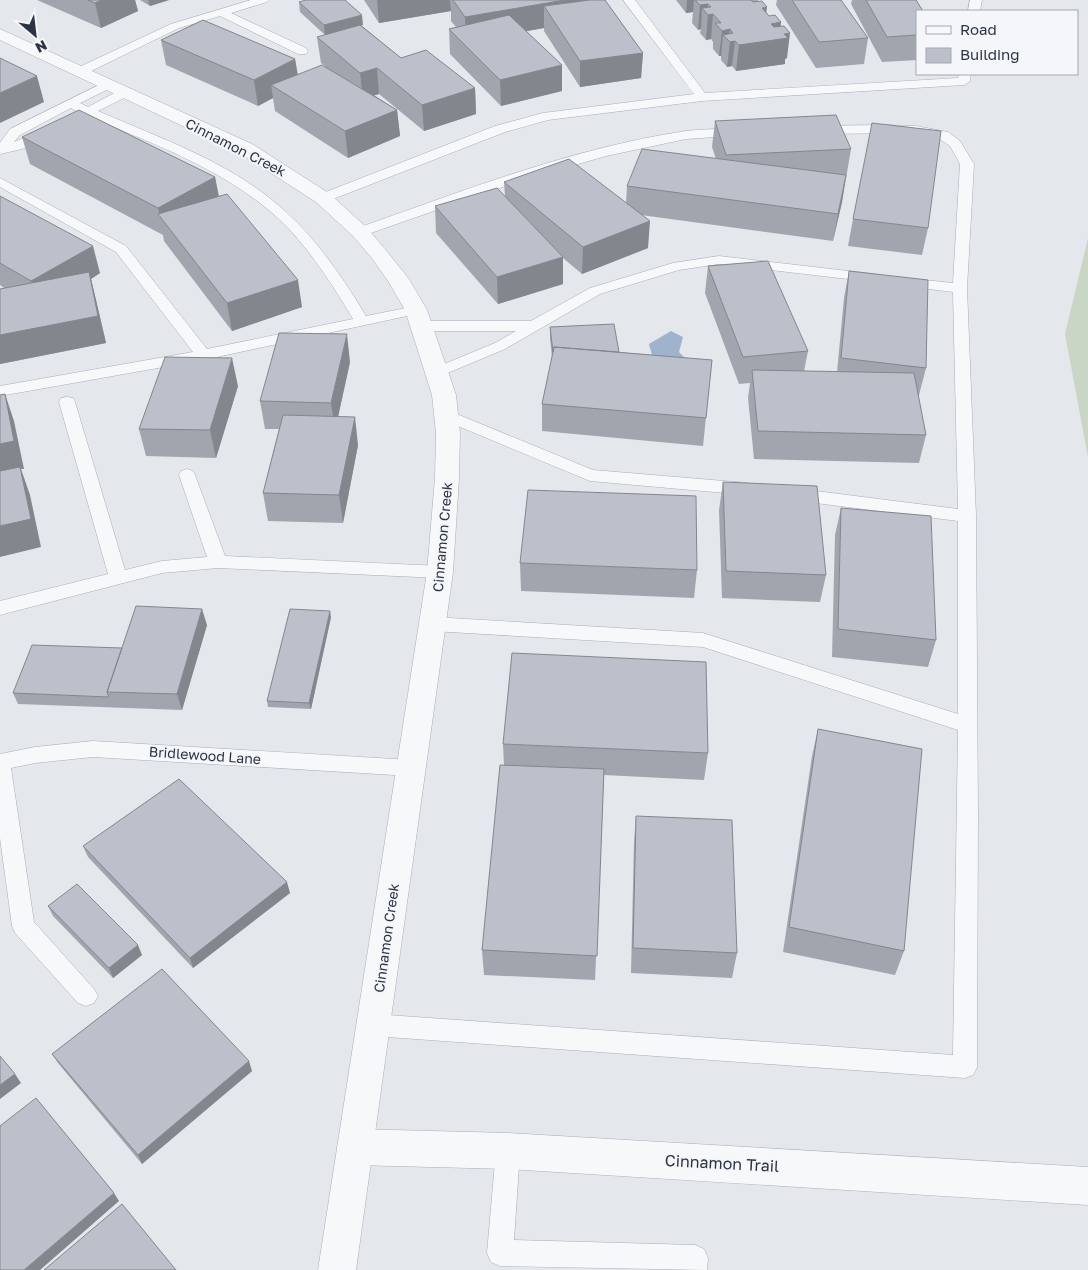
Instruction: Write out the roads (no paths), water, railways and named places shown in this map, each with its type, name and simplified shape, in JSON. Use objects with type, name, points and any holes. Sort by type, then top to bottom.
[{"type":"street","name":"Cinnamon Creek","points":[[0,34],[245,148],[323,198],[360,232],[398,279],[420,318],[438,372],[447,415],[447,478],[440,572],[337,1270]]},
{"type":"street","name":"Cinnamon Trail","points":[[355,1147],[508,1151],[1088,1186]]},
{"type":"lane","points":[[80,72],[175,26],[263,0]]},
{"type":"lane","points":[[629,0],[702,97]]},
{"type":"lane","points":[[220,12],[302,51]]},
{"type":"lane","points":[[323,198],[500,129],[547,116],[702,97],[964,81],[965,75]]},
{"type":"lane","points":[[1,149],[15,132],[71,104],[116,89]]},
{"type":"lane","points":[[1,149],[31,141],[88,112],[116,89]]},
{"type":"lane","points":[[71,104],[222,173],[265,201],[301,235],[332,271],[362,321]]},
{"type":"lane","points":[[373,1025],[965,1067],[968,815],[967,516],[960,288],[967,164],[960,148],[944,135],[922,130],[801,130]]},
{"type":"lane","points":[[360,232],[563,163],[604,152],[688,135],[754,131]]},
{"type":"lane","points":[[0,182],[121,249],[203,355]]},
{"type":"lane","points":[[438,372],[500,346],[595,291],[670,268],[719,260],[960,288]]},
{"type":"lane","points":[[0,391],[203,355],[362,321],[420,318],[534,326]]},
{"type":"lane","points":[[67,402],[118,578]]},
{"type":"lane","points":[[447,415],[590,475],[771,492],[967,516]]},
{"type":"lane","points":[[187,475],[218,562]]},
{"type":"lane","points":[[0,608],[162,567],[218,562],[440,572]]},
{"type":"lane","points":[[432,624],[703,640],[967,725]]},
{"type":"lane","name":"Bridlewood Lane","points":[[0,762],[35,755],[93,749],[411,768]]},
{"type":"lane","points":[[0,762],[23,926],[86,996]]},
{"type":"lane","points":[[508,1151],[500,1253],[694,1258],[694,1270]]},
{"type":"water","points":[[671,331],[683,337],[679,352],[686,359],[645,357],[652,355],[649,344]]}]
